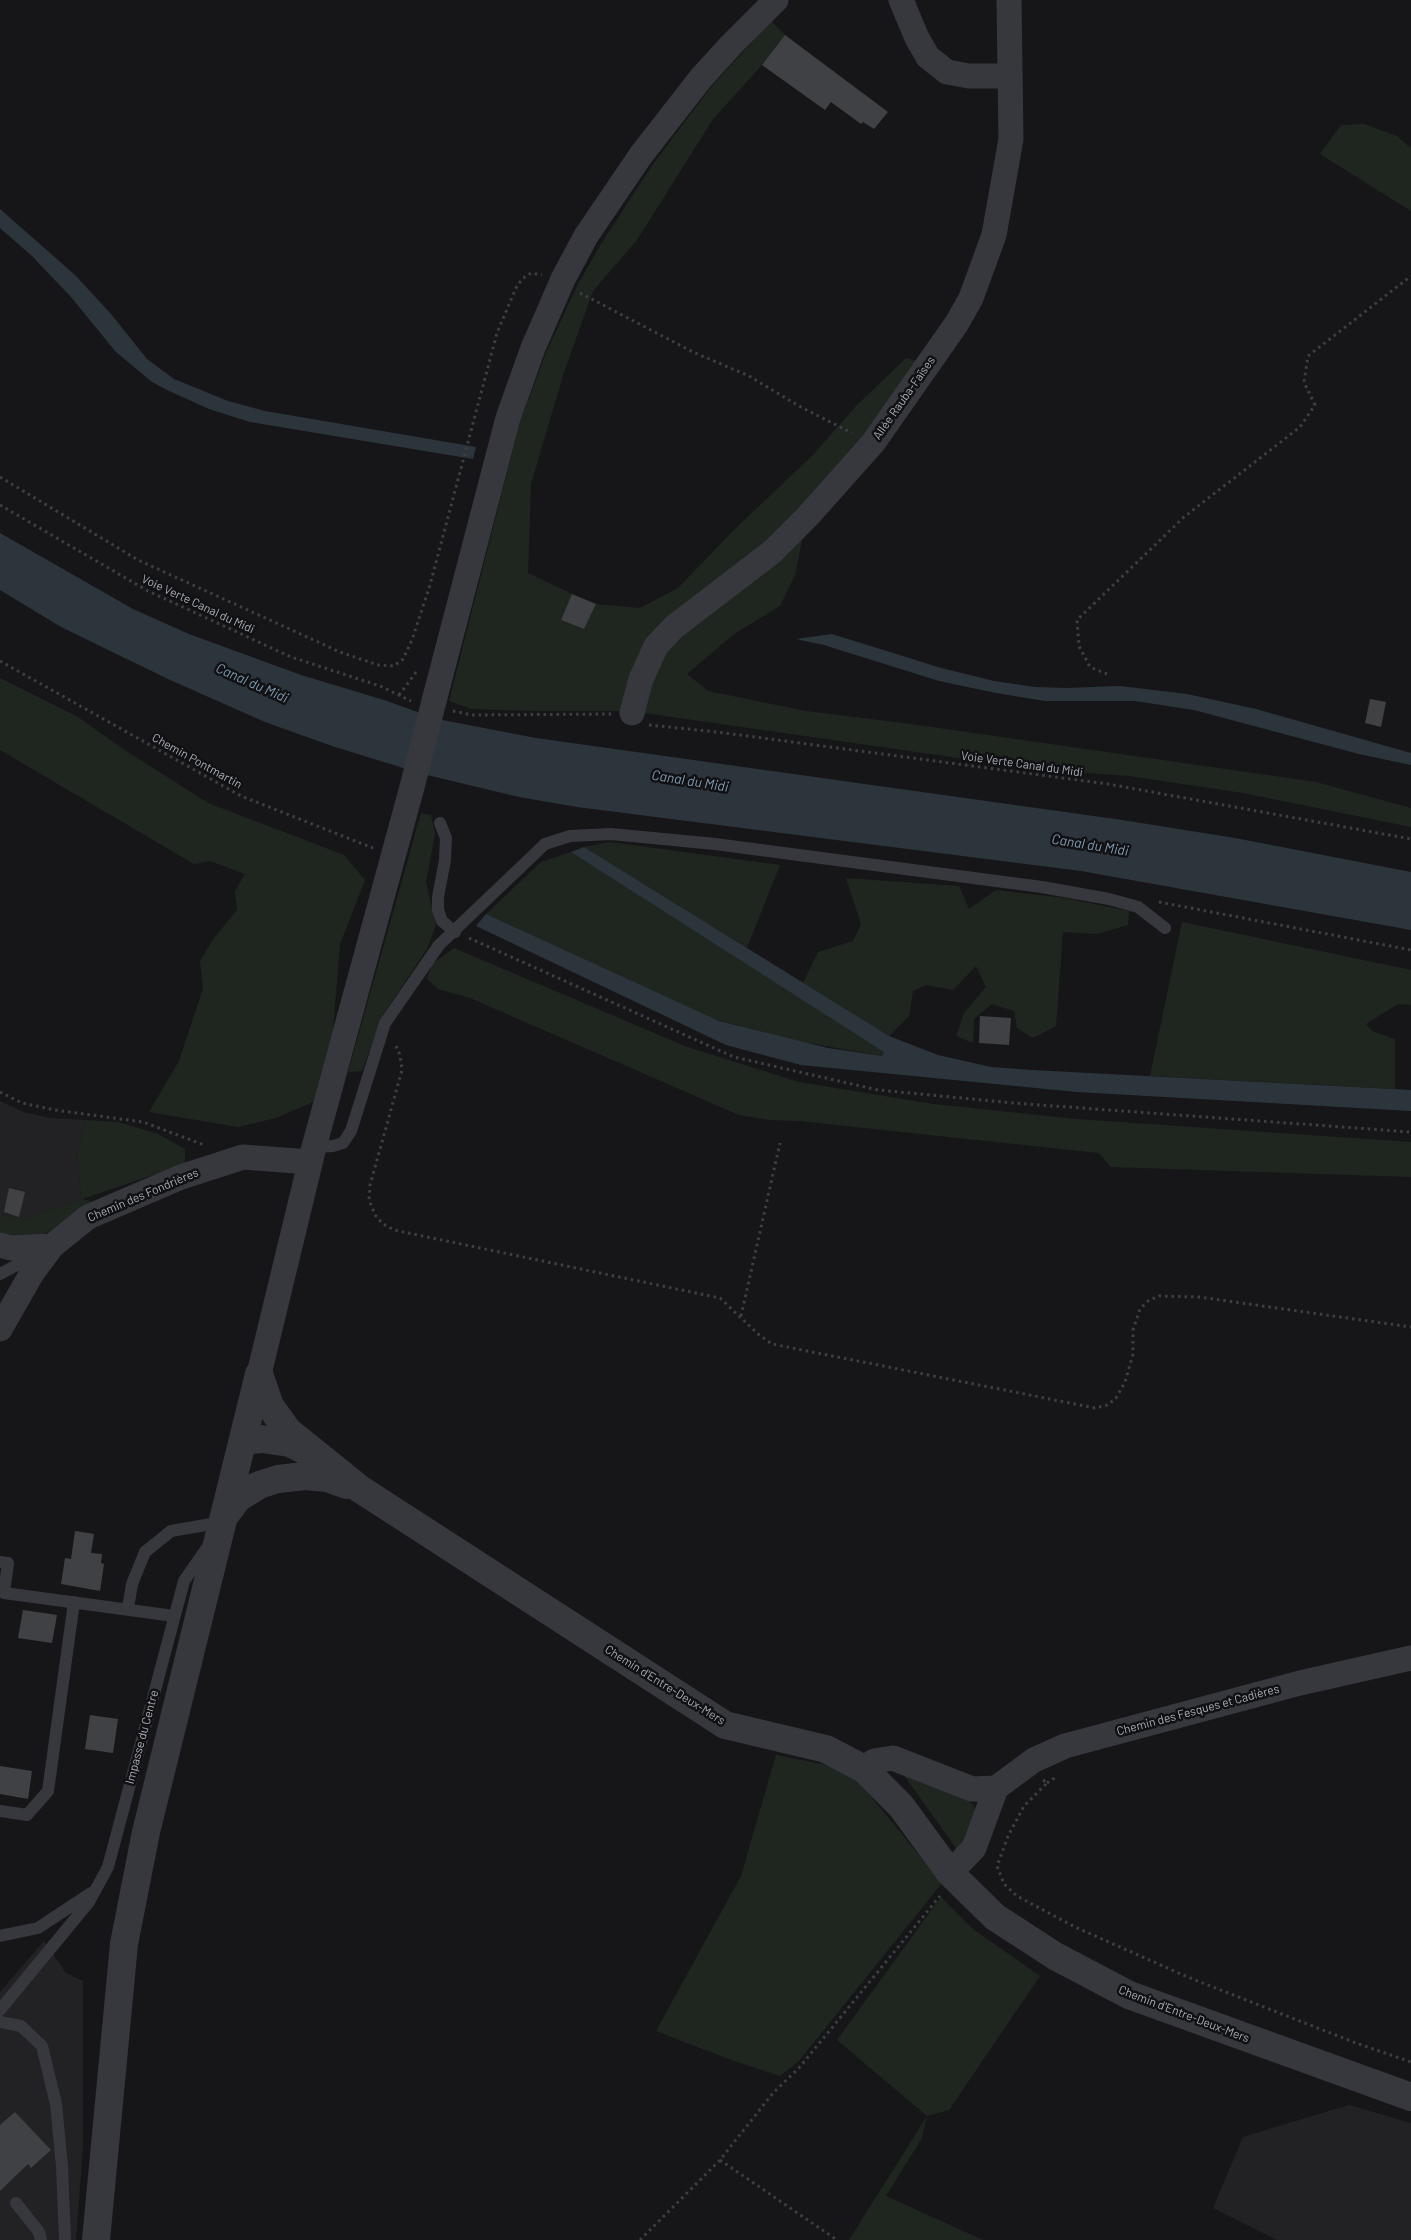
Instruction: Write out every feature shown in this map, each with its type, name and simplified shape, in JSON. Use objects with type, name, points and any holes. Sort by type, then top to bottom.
[{"type":"street","points":[[96,2240],[124,1944],[146,1832],[225,1518],[312,1154],[395,857],[432,705],[508,418],[533,348],[563,279],[612,195],[640,155],[707,72],[731,44],[776,0]]},
{"type":"street","points":[[901,0],[917,38],[928,57],[947,72],[969,76],[1009,76]]},
{"type":"street","name":"Allée Rauba-Faïses","points":[[632,713],[641,679],[656,646],[674,627],[772,552],[808,516],[873,443],[957,323],[971,298],[994,235],[1011,138],[1009,0]]},
{"type":"street","name":"Chemin des Fondrières","points":[[0,1329],[32,1273],[52,1246],[88,1217],[181,1177],[243,1156],[312,1154]]},
{"type":"street","points":[[0,1244],[11,1248],[52,1246]]},
{"type":"street","name":"Chemin d'Entre-Deux-Mers","points":[[259,1374],[270,1406],[288,1431],[360,1489],[725,1724],[826,1749],[864,1769],[901,1806],[952,1876],[995,1917],[1055,1956],[1129,1995],[1411,2098]]},
{"type":"street","name":"Chemin d'Entre-Deux-Mers","points":[[291,1477],[264,1473],[246,1460],[242,1448],[250,1440],[262,1439],[290,1443],[318,1457]]},
{"type":"street","name":"Chemin d'Entre-Deux-Mers","points":[[225,1518],[238,1498],[259,1485],[291,1477],[327,1478],[360,1489]]},
{"type":"street","name":"Chemin des Fesques et Cadières","points":[[996,1788],[1024,1767],[1065,1746],[1300,1683],[1411,1658]]},
{"type":"street","points":[[864,1769],[874,1761],[893,1758],[972,1789],[996,1788],[974,1848],[952,1876]]},
{"type":"lane","points":[[440,822],[446,838],[446,846],[438,910],[442,921],[455,932]]},
{"type":"lane","points":[[312,1154],[344,1143],[351,1132],[385,1024],[439,945],[455,932],[523,863],[545,844],[570,836],[611,834],[715,844],[1042,887],[1109,899],[1138,907],[1165,928]]},
{"type":"lane","points":[[0,1274],[52,1246]]},
{"type":"lane","points":[[128,1608],[132,1584],[145,1552],[171,1531],[225,1518]]},
{"type":"lane","name":"Impasse du Centre","points":[[0,2010],[89,1902],[108,1867],[184,1581],[225,1518]]},
{"type":"lane","points":[[0,1562],[8,1563],[4,1593],[128,1608],[174,1616]]},
{"type":"lane","points":[[0,1811],[27,1815],[48,1791],[74,1602]]},
{"type":"lane","points":[[0,1936],[38,1928],[95,1890]]},
{"type":"lane","points":[[0,2022],[20,2026],[42,2046],[56,2104],[62,2166],[65,2240]]},
{"type":"lane","points":[[16,2204],[39,2232],[40,2240]]},
{"type":"path","points":[[0,477],[138,560],[340,652],[378,665],[394,666],[403,659],[412,640],[430,585],[497,333],[516,288],[522,279],[532,273],[550,278]]},
{"type":"path","points":[[1107,674],[1090,667],[1079,646],[1077,620],[1184,517],[1300,426],[1315,405],[1304,382],[1308,356],[1411,276]]},
{"type":"path","points":[[577,291],[693,352],[749,376],[799,406],[873,443]]},
{"type":"path","name":"Voie Verte Canal du Midi","points":[[0,505],[148,591],[291,657],[380,686],[399,695],[472,715],[632,713],[649,725],[718,732],[1108,784],[1411,839]]},
{"type":"path","name":"Chemin Pontmartin","points":[[0,662],[241,796],[395,857]]},
{"type":"path","points":[[1152,902],[1170,902],[1411,950]]},
{"type":"path","points":[[455,932],[734,1057],[878,1090],[1014,1103],[1411,1132]]},
{"type":"path","points":[[381,1036],[394,1043],[400,1055],[402,1070],[370,1185],[369,1200],[375,1216],[383,1224],[394,1230],[720,1298],[758,1334],[772,1344],[1095,1408],[1108,1405],[1116,1398],[1125,1382],[1132,1354],[1133,1330],[1140,1308],[1148,1301],[1159,1296],[1199,1297],[1411,1327]]},
{"type":"path","points":[[0,1092],[22,1103],[55,1110],[143,1122],[205,1145]]},
{"type":"path","points":[[741,1316],[780,1143]]},
{"type":"path","points":[[1024,1767],[1047,1783],[1024,1806],[1008,1836],[998,1866],[1004,1884],[1017,1896],[1075,1927],[1190,1978],[1356,2044],[1411,2062]]},
{"type":"path","points":[[640,2240],[720,2160],[773,2093],[799,2068],[952,1876]]},
{"type":"path","points":[[720,2160],[837,2240]]},
{"type":"shaded area","points":[[771,21],[785,35],[762,65],[713,119],[637,240],[593,291],[564,372],[531,484],[528,573],[572,594],[561,620],[584,629],[596,604],[640,608],[678,588],[735,529],[814,454],[856,406],[906,358],[925,363],[807,516],[795,575],[780,606],[734,634],[687,674],[708,691],[806,711],[911,724],[1316,782],[1411,808],[1411,827],[1243,793],[1129,776],[1035,769],[630,711],[472,709],[449,701],[520,422],[546,353],[577,286],[601,244],[653,164],[711,87]]},
{"type":"shaded area","points":[[1364,124],[1397,136],[1411,148],[1411,211],[1320,154],[1341,125]]},
{"type":"shaded area","points":[[0,678],[78,717],[123,749],[208,803],[344,855],[365,880],[340,944],[333,1030],[313,1102],[276,1118],[238,1127],[149,1112],[179,1061],[203,989],[200,961],[214,938],[237,910],[235,891],[245,874],[210,861],[194,864],[0,750]]},
{"type":"shaded area","points":[[421,813],[431,815],[435,834],[426,882],[436,925],[427,949],[382,1016],[362,1071],[348,1072]]},
{"type":"shaded area","points":[[610,842],[780,865],[747,948],[584,847]]},
{"type":"shaded area","points":[[571,852],[884,1051],[882,1056],[792,1040],[710,1018],[486,914],[541,862]]},
{"type":"shaded area","points":[[846,878],[959,886],[969,909],[996,890],[1064,898],[1129,911],[1128,925],[1097,934],[1063,932],[1056,1026],[1033,1038],[1017,1028],[1014,1011],[992,1004],[974,1019],[973,1043],[956,1036],[964,1013],[986,987],[976,966],[953,990],[926,985],[913,991],[909,1016],[889,1036],[803,983],[818,952],[853,941],[861,924]]},
{"type":"shaded area","points":[[1182,922],[1411,970],[1411,1005],[1398,1004],[1366,1024],[1372,1031],[1395,1039],[1395,1089],[1150,1076]]},
{"type":"shaded area","points":[[454,948],[687,1047],[799,1082],[933,1104],[1076,1119],[1411,1142],[1411,1177],[1111,1167],[1099,1153],[799,1121],[769,1120],[739,1115],[470,998],[438,989],[427,979],[432,964]]},
{"type":"shaded area","points":[[0,1101],[23,1112],[50,1118],[86,1120],[77,1152],[81,1199],[21,1220],[0,1214]]},
{"type":"shaded area","points":[[86,1120],[118,1122],[158,1134],[185,1149],[185,1164],[82,1199],[94,1202],[48,1232],[23,1242],[0,1238],[0,1214],[21,1220],[81,1199],[77,1152]]},
{"type":"shaded area","points":[[776,1755],[831,1766],[859,1782],[942,1883],[798,2062],[780,2076],[734,2061],[656,2031],[741,1876]]},
{"type":"shaded area","points":[[898,1767],[963,1796],[973,1805],[977,1815],[961,1855]]},
{"type":"shaded area","points":[[941,1897],[973,1929],[1040,1976],[949,2110],[927,2116],[837,2040]]},
{"type":"shaded area","points":[[44,1941],[66,1973],[83,1981],[83,2146],[76,2240],[0,2240],[0,1992]]},
{"type":"shaded area","points":[[1349,2105],[1411,2123],[1411,2240],[1277,2240],[1213,2208],[1243,2137]]},
{"type":"shaded area","points":[[927,2116],[922,2138],[886,2196],[983,2240],[849,2240]]},
{"type":"water","points":[[0,209],[75,275],[111,314],[147,359],[174,379],[228,401],[265,411],[476,447],[473,459],[250,422],[209,409],[167,390],[152,382],[116,352],[71,297],[32,256],[0,228]]},
{"type":"water","name":"Canal du Midi","points":[[0,533],[133,609],[189,634],[301,675],[384,700],[437,719],[536,738],[1122,820],[1235,838],[1411,872],[1411,930],[1081,871],[577,807],[519,797],[423,774],[332,746],[265,722],[168,679],[61,627],[0,590]]},
{"type":"water","points":[[832,634],[941,668],[994,681],[1035,687],[1120,686],[1187,694],[1256,709],[1411,753],[1411,765],[1359,754],[1194,710],[1135,701],[1045,701],[996,693],[939,681],[824,645],[796,639]]},
{"type":"water","points":[[584,847],[889,1036],[938,1055],[991,1067],[1411,1090],[1411,1111],[1077,1092],[801,1065],[726,1045],[476,926],[486,914],[719,1021],[828,1048],[882,1056],[884,1052],[571,852]]},
{"type":"building","points":[[785,35],[888,112],[874,129],[863,122],[861,124],[831,102],[825,110],[762,65]]},
{"type":"building","points":[[572,594],[596,604],[584,629],[561,620]]},
{"type":"building","points":[[1370,699],[1386,702],[1381,727],[1365,723]]},
{"type":"building","points":[[980,1016],[1011,1018],[1009,1045],[979,1043]]},
{"type":"building","points":[[9,1188],[25,1192],[19,1217],[4,1212]]},
{"type":"building","points":[[75,1531],[94,1534],[91,1553],[102,1554],[101,1563],[104,1564],[100,1591],[61,1584],[65,1558],[71,1559]]},
{"type":"building","points":[[23,1610],[57,1615],[52,1643],[18,1638]]},
{"type":"building","points":[[90,1715],[118,1719],[113,1753],[85,1749]]},
{"type":"building","points":[[0,1766],[32,1771],[28,1799],[0,1794]]},
{"type":"building","points":[[15,2112],[51,2150],[31,2168],[28,2164],[0,2191],[0,2125]]}]
